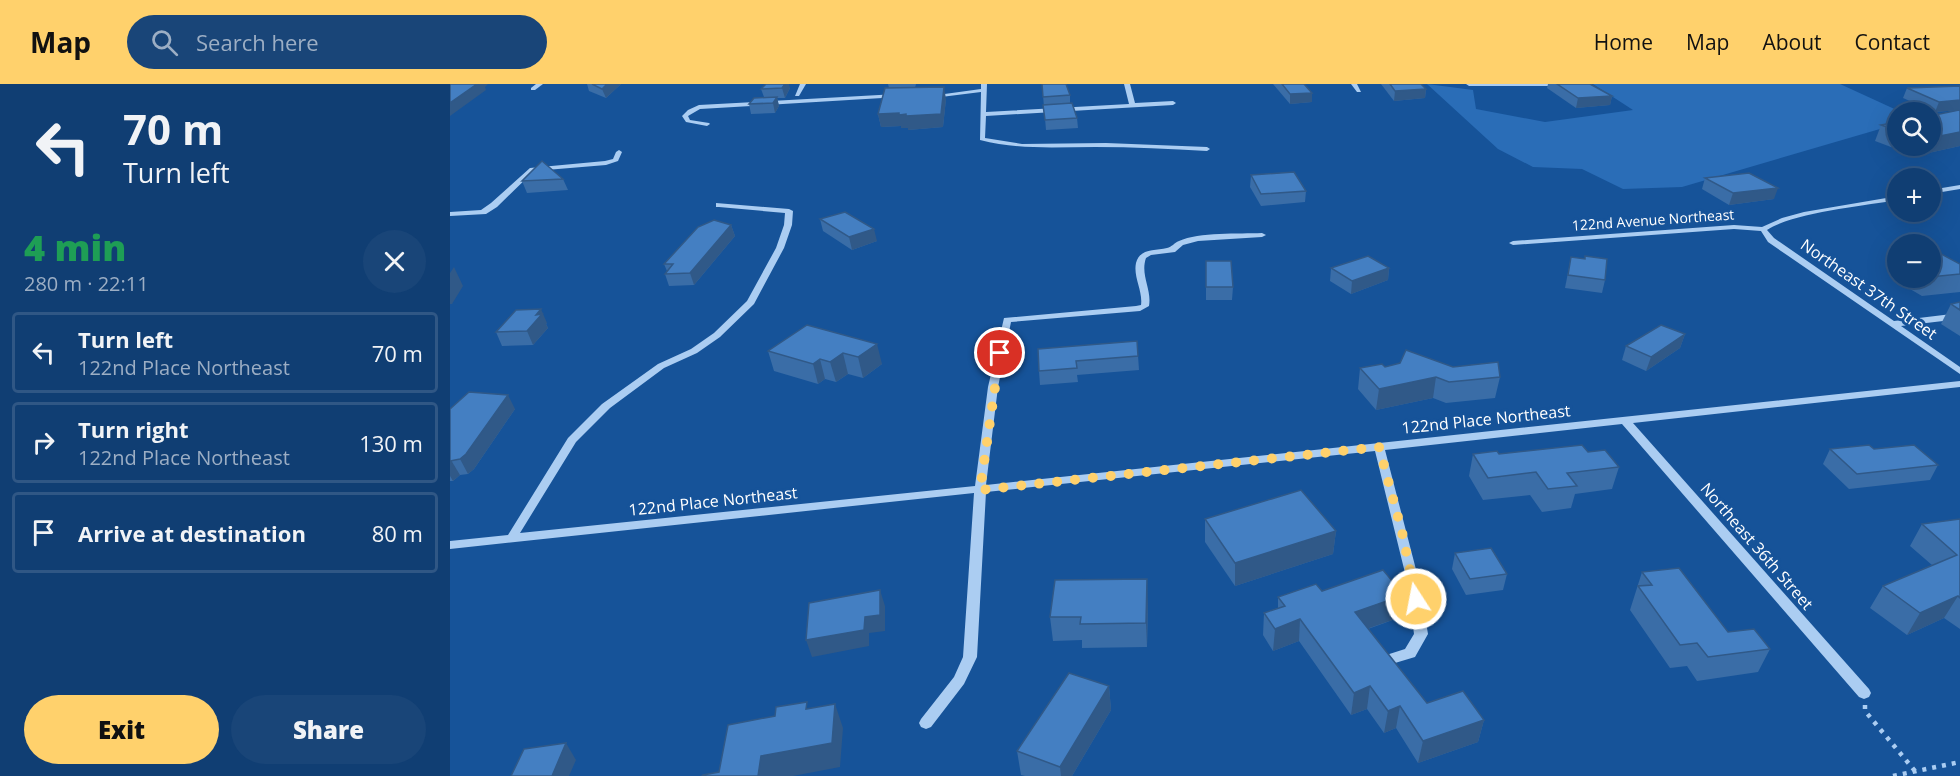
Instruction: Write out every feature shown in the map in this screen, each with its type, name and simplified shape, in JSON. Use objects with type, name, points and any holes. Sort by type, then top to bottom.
[{"type":"street","points":[[533,89],[540,84]]},
{"type":"street","points":[[797,95],[803,84]]},
{"type":"street","points":[[1127,84],[1132,105]]},
{"type":"street","points":[[1354,84],[1359,91]]},
{"type":"street","points":[[1469,84],[1553,84]]},
{"type":"street","points":[[921,96],[984,87],[982,139],[1004,145],[1120,145],[1207,149]]},
{"type":"street","points":[[707,124],[688,121],[685,116],[699,107],[909,96]]},
{"type":"street","points":[[983,114],[1173,103]]},
{"type":"street","points":[[450,214],[483,212],[494,205],[532,169],[606,163],[616,160],[619,152]]},
{"type":"street","points":[[1941,190],[1960,187]]},
{"type":"street","name":"122nd Avenue Northeast","points":[[1513,243],[1734,227],[1763,229],[1767,224],[1793,217],[1887,200]]},
{"type":"street","points":[[511,539],[572,440],[606,406],[661,366],[694,351],[722,330],[751,302],[780,248],[788,225],[789,212],[719,205]]},
{"type":"street","name":"Northeast 37th Street","points":[[1763,229],[1771,240],[1960,371]]},
{"type":"street","points":[[926,723],[959,680],[970,657],[980,490],[993,387],[1007,320],[1137,309],[1145,306],[1148,299],[1139,272],[1143,256],[1172,250],[1180,243],[1198,239],[1262,235]]},
{"type":"street","points":[[1892,324],[1960,316]]},
{"type":"street","name":"122nd Place Northeast","points":[[450,545],[1960,384]]},
{"type":"street","name":"Northeast 36th Street","points":[[1625,421],[1864,693]]},
{"type":"street","points":[[1379,447],[1408,561],[1421,634],[1410,653],[1385,661]]},
{"type":"path","points":[[1864,693],[1865,711],[1915,771]]},
{"type":"path","points":[[1893,776],[1960,762]]},
{"type":"shaded area","points":[[1427,84],[1473,90],[1476,109],[1545,122],[1633,110],[1593,84],[1840,84],[1887,106],[1887,127],[1682,187],[1623,189],[1582,169],[1533,167],[1498,149]]},
{"type":"building","points":[[450,84],[477,84],[450,103]]},
{"type":"building","points":[[592,84],[607,84],[602,89]]},
{"type":"building","points":[[766,84],[785,84],[782,88],[761,89]]},
{"type":"building","points":[[1042,84],[1066,84],[1070,95],[1043,97]]},
{"type":"building","points":[[1282,84],[1304,84],[1312,93],[1290,94]]},
{"type":"building","points":[[1390,84],[1421,84],[1426,89],[1395,91]]},
{"type":"building","points":[[1557,84],[1590,84],[1612,96],[1578,98]]},
{"type":"building","points":[[1960,86],[1960,100],[1939,102],[1907,88]]},
{"type":"building","points":[[944,87],[941,114],[906,116],[906,114],[899,115],[899,113],[878,114],[885,88]]},
{"type":"building","points":[[777,97],[773,103],[749,104],[754,98]]},
{"type":"building","points":[[1072,103],[1077,118],[1045,120],[1043,105]]},
{"type":"building","points":[[1959,110],[1960,132],[1941,136],[1941,114]]},
{"type":"building","points":[[542,161],[563,179],[522,181]]},
{"type":"building","points":[[1294,172],[1306,191],[1261,194],[1251,175]]},
{"type":"building","points":[[1749,173],[1778,188],[1733,193],[1705,178]]},
{"type":"building","points":[[845,212],[874,229],[849,237],[820,219]]},
{"type":"building","points":[[714,220],[731,225],[690,273],[665,274],[673,264],[664,264],[698,227]]},
{"type":"building","points":[[1941,254],[1960,264],[1960,274],[1941,276]]},
{"type":"building","points":[[1368,256],[1389,268],[1352,281],[1331,268]]},
{"type":"building","points":[[1585,256],[1607,259],[1605,280],[1568,275],[1571,257],[1585,259]]},
{"type":"building","points":[[1206,261],[1231,261],[1233,287],[1206,287]]},
{"type":"building","points":[[1960,302],[1960,310],[1951,304]]},
{"type":"building","points":[[541,309],[536,315],[542,314],[527,331],[496,332],[516,310]]},
{"type":"building","points":[[807,325],[877,344],[858,357],[843,353],[830,362],[820,359],[813,364],[768,351]]},
{"type":"building","points":[[1661,325],[1685,334],[1651,357],[1626,346]]},
{"type":"building","points":[[1137,341],[1138,356],[1076,361],[1077,368],[1039,371],[1038,349]]},
{"type":"building","points":[[1406,350],[1453,367],[1498,362],[1500,377],[1449,382],[1436,377],[1379,389],[1360,368],[1382,364],[1385,367],[1400,363]]},
{"type":"building","points":[[469,392],[508,395],[466,454],[460,459],[450,461],[450,409]]},
{"type":"building","points":[[1582,445],[1588,452],[1605,450],[1619,467],[1567,473],[1577,486],[1548,489],[1536,472],[1488,478],[1473,454],[1497,451],[1499,454]]},
{"type":"building","points":[[1869,445],[1874,449],[1914,445],[1938,465],[1857,474],[1830,449]]},
{"type":"building","points":[[1301,490],[1336,531],[1235,563],[1205,519]]},
{"type":"building","points":[[1960,519],[1960,598],[1958,596],[1920,613],[1883,586],[1957,555],[1922,524]]},
{"type":"building","points":[[1491,548],[1507,574],[1470,579],[1455,553]]},
{"type":"building","points":[[1679,568],[1728,632],[1754,629],[1770,649],[1708,657],[1697,643],[1680,645],[1638,586],[1652,585],[1642,572]]},
{"type":"building","points":[[1383,570],[1404,595],[1355,612],[1427,703],[1463,691],[1484,720],[1423,741],[1400,706],[1388,711],[1370,686],[1354,693],[1300,619],[1275,629],[1264,613],[1285,606],[1278,597],[1316,584],[1322,591]]},
{"type":"building","points":[[1147,579],[1146,623],[1080,624],[1081,617],[1050,617],[1055,580]]},
{"type":"building","points":[[880,590],[880,615],[865,617],[864,630],[806,640],[809,603]]},
{"type":"building","points":[[1069,673],[1109,686],[1060,767],[1017,751]]},
{"type":"building","points":[[807,702],[806,709],[835,704],[832,743],[761,756],[758,776],[702,776],[719,772],[728,725],[775,716],[776,707]]},
{"type":"building","points":[[566,743],[552,776],[511,776],[524,749]]},
{"type":"route","points":[[1000,353],[993,387],[980,490],[1379,447],[1402,532],[1416,599]]}]
